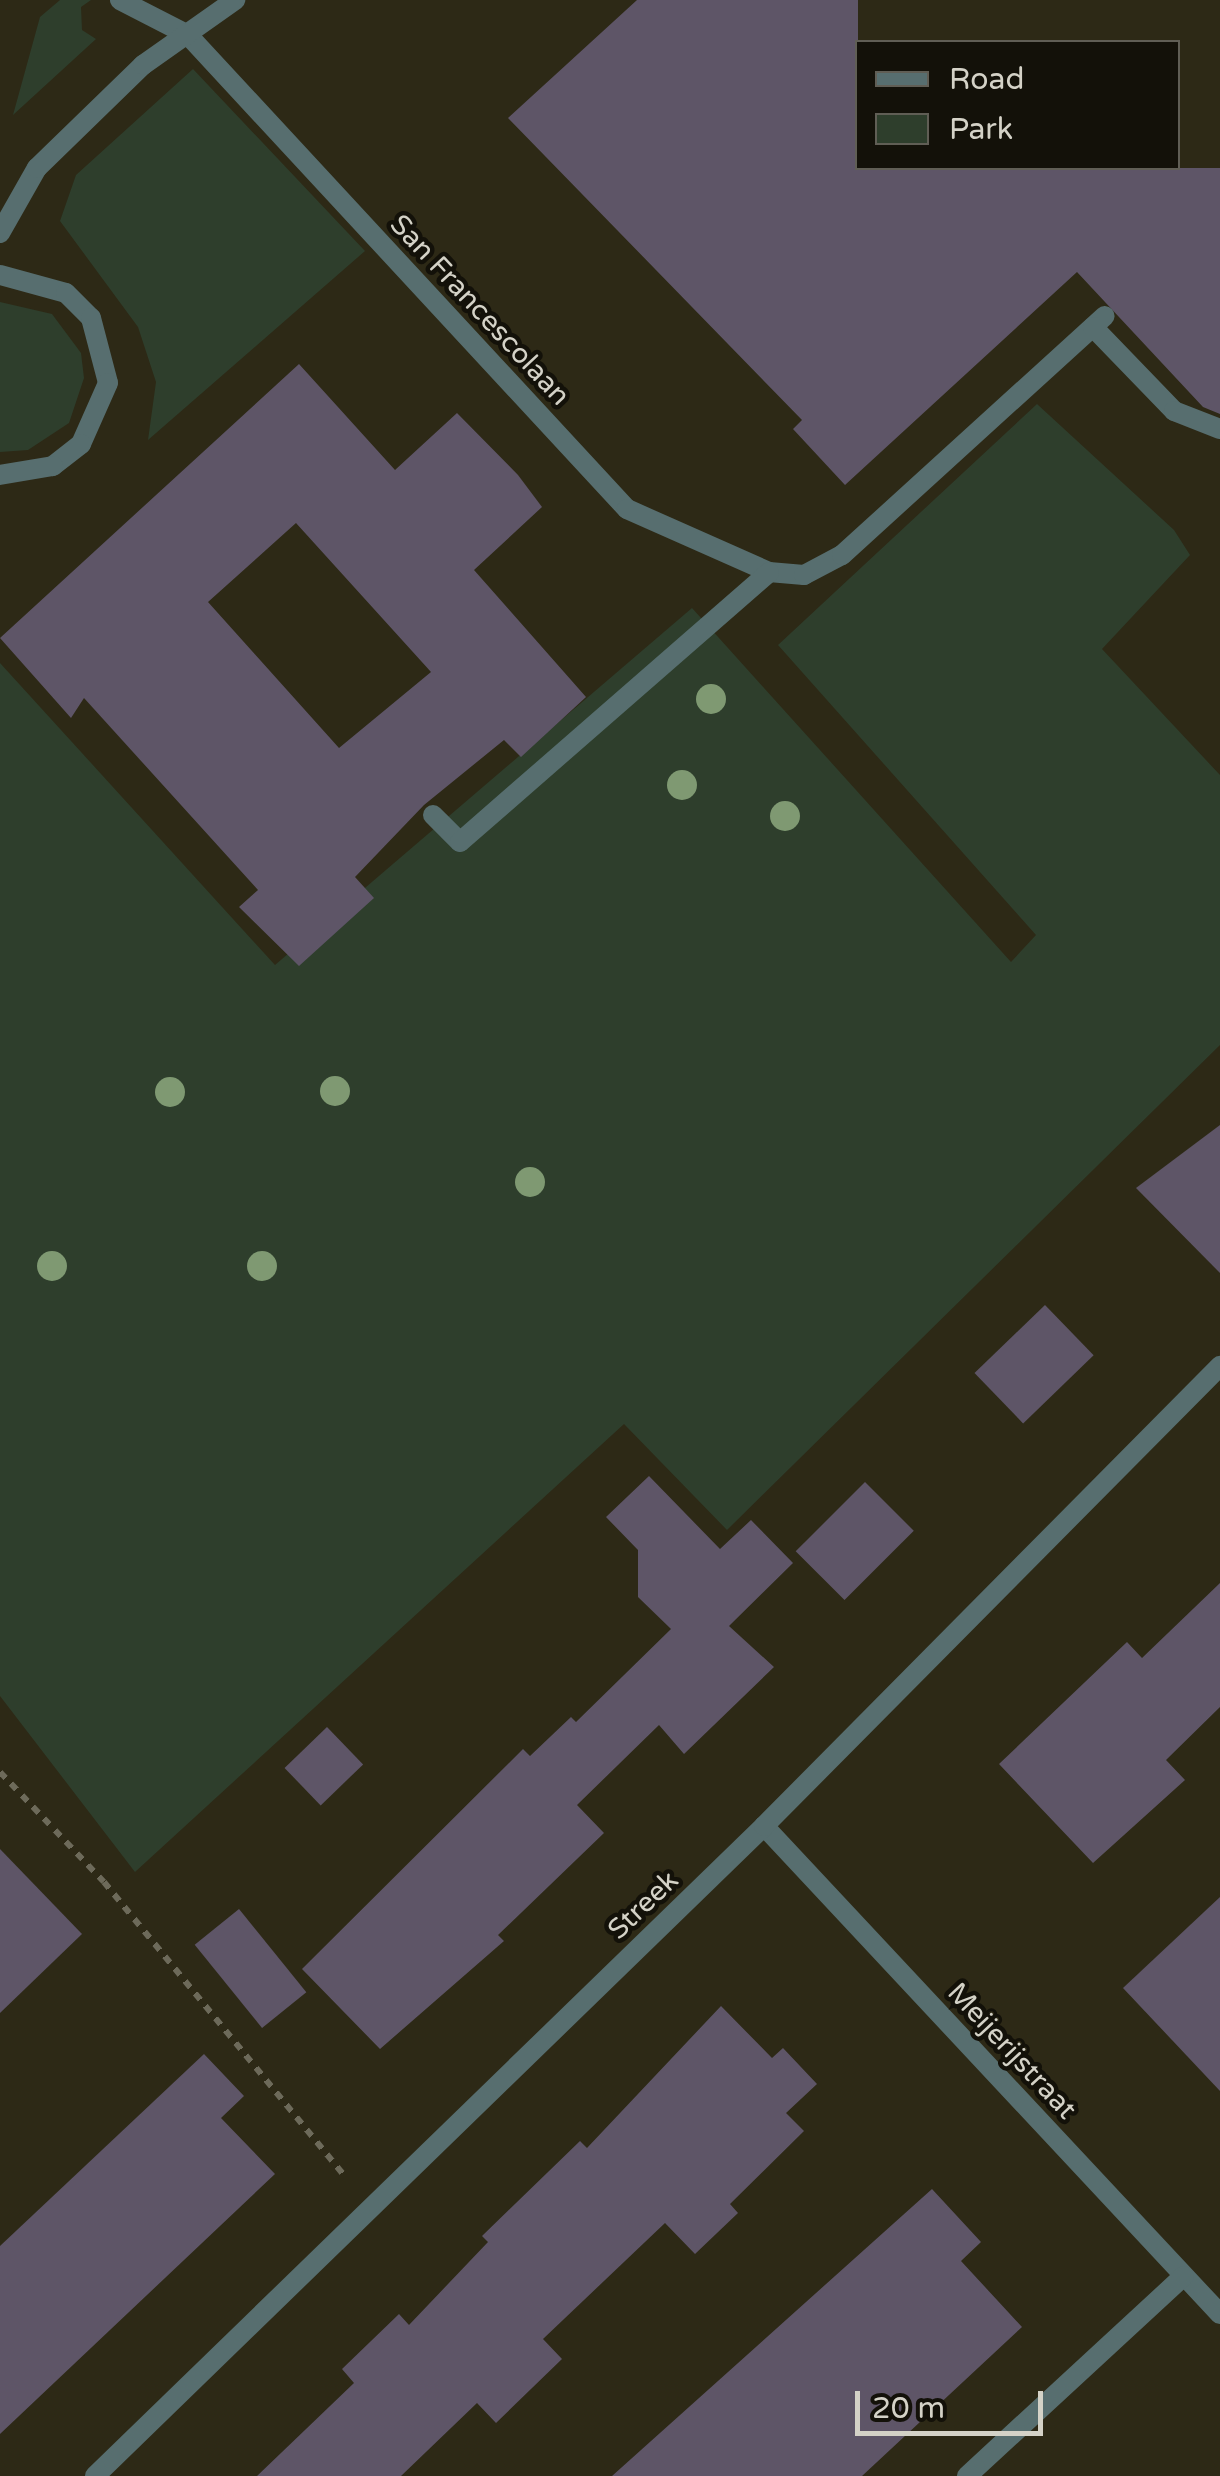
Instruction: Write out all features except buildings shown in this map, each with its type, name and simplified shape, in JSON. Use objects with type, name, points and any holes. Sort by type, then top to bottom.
[{"type":"street","name":"San Francescolaan","points":[[120,0],[188,35],[627,509],[769,572],[804,574],[842,555],[1099,321],[1174,411],[1220,429]]},
{"type":"street","points":[[0,233],[37,168],[143,64],[235,0]]},
{"type":"street","points":[[0,275],[66,293],[98,334],[108,383],[81,444],[54,466],[0,475]]},
{"type":"street","points":[[434,815],[460,842],[769,572]]},
{"type":"street","name":"Streek","points":[[95,2476],[764,1826],[1220,1366]]},
{"type":"street","name":"Meijerijstraat","points":[[764,1826],[1220,2314]]},
{"type":"street","points":[[967,2476],[1184,2276]]},
{"type":"path","points":[[0,1772],[104,1882],[370,2208]]},
{"type":"green space","points":[[60,0],[91,0],[81,7],[82,30],[96,39],[13,115],[40,17]]},
{"type":"green space","points":[[193,69],[365,251],[148,440],[156,382],[138,327],[60,221],[76,175]]},
{"type":"green space","points":[[0,302],[52,314],[81,353],[84,378],[69,423],[28,450],[0,452]]},
{"type":"green space","points":[[1037,404],[1174,530],[1190,555],[1102,649],[1220,775],[1220,1045],[727,1530],[624,1424],[135,1872],[0,1696],[0,663],[275,965],[692,608],[1011,962],[1036,935],[778,645]]}]
